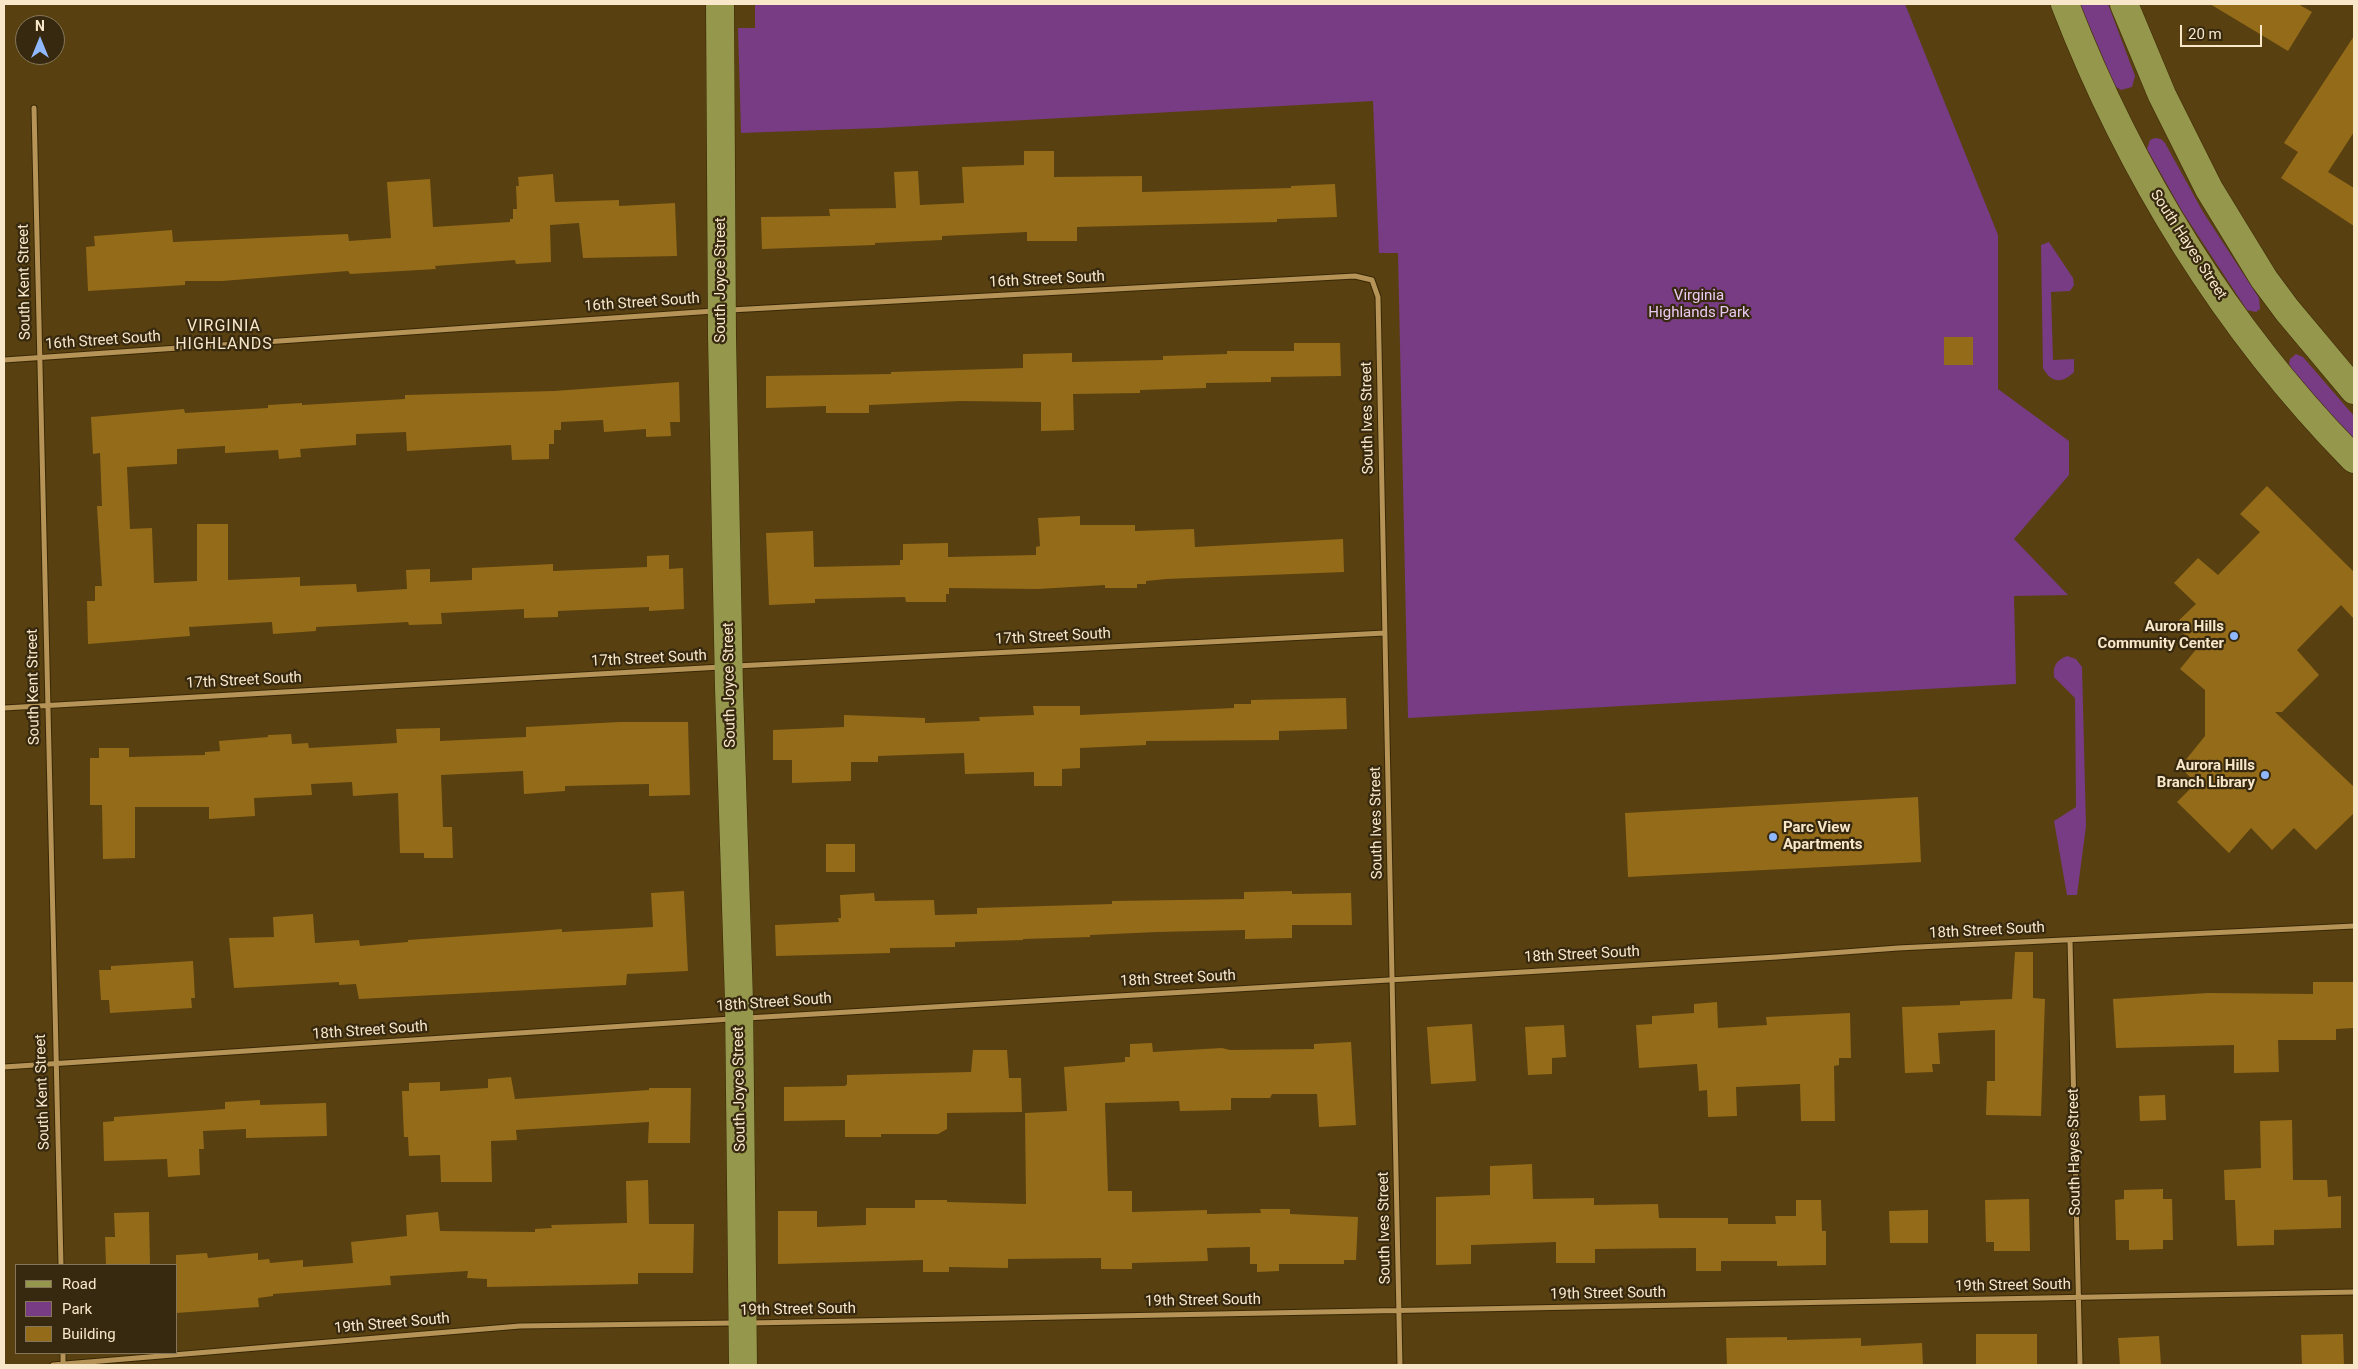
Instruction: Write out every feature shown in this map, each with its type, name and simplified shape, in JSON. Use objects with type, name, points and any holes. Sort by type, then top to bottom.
[{"type":"street","name":"South Joyce Street","points":[[720,4],[721,311],[739,1019],[743,1365]]},
{"type":"street","name":"South Hayes Street","points":[[2065,4],[2082,47],[2115,119],[2143,174],[2187,248],[2250,339],[2354,459]]},
{"type":"street","points":[[2124,4],[2162,95],[2209,189],[2276,295],[2354,390]]},
{"type":"street","name":"South Kent Street","points":[[34,108],[46,705],[61,1264]]},
{"type":"street","name":"16th Street South","points":[[4,360],[721,311],[1354,276],[1372,280]]},
{"type":"street","name":"South Ives Street","points":[[1372,280],[1378,298],[1400,1365]]},
{"type":"street","name":"17th Street South","points":[[4,708],[729,667],[1385,633]]},
{"type":"street","name":"18th Street South","points":[[4,1067],[1393,979],[2070,940],[2354,926]]},
{"type":"street","name":"South Hayes Street","points":[[2070,940],[2080,1365]]},
{"type":"street","name":"19th Street South","points":[[53,1365],[520,1326],[2354,1292]]},
{"type":"green space","name":"Virginia Highlands Park","points":[[755,4],[1905,4],[1998,235],[1998,389],[2069,441],[2069,475],[2014,539],[2068,595],[2014,596],[2016,684],[1408,718],[1398,253],[1379,253],[1373,101],[879,128],[741,133],[738,28],[755,28]]},
{"type":"green space","points":[[2080,4],[2108,4],[2135,76],[2132,87],[2121,90],[2115,86]]},
{"type":"green space","points":[[2155,138],[2161,139],[2165,143],[2203,212],[2259,298],[2260,309],[2256,312],[2247,310],[2182,211],[2147,149],[2150,140]]},
{"type":"green space","points":[[2049,242],[2073,278],[2074,285],[2070,291],[2051,292],[2053,360],[2074,359],[2074,372],[2061,380],[2050,377],[2043,368],[2041,245]]},
{"type":"green space","points":[[2296,354],[2303,357],[2354,416],[2354,440],[2293,371],[2289,364],[2290,359]]},
{"type":"green space","points":[[2067,656],[2076,659],[2082,667],[2086,826],[2077,895],[2067,895],[2054,821],[2076,807],[2075,698],[2054,677],[2056,664]]},
{"type":"building","points":[[2210,4],[2298,4],[2312,12],[2288,51]]},
{"type":"building","points":[[2354,36],[2354,132],[2328,172],[2354,188],[2354,226],[2281,178],[2298,152],[2284,143]]},
{"type":"building","points":[[1024,151],[1054,151],[1054,177],[1142,176],[1142,192],[1291,188],[1291,186],[1335,184],[1337,217],[1277,219],[1277,222],[1077,227],[1077,241],[1027,241],[1027,232],[942,236],[942,240],[875,243],[875,245],[762,249],[761,217],[830,216],[829,209],[896,208],[894,172],[918,171],[920,205],[964,203],[962,167],[1024,165]]},
{"type":"building","points":[[553,174],[555,202],[619,200],[619,206],[675,203],[677,256],[583,258],[579,223],[550,225],[551,262],[516,264],[515,260],[435,266],[436,269],[350,274],[348,271],[222,281],[185,281],[185,285],[88,291],[86,247],[95,246],[94,236],[172,230],[173,242],[348,234],[349,241],[391,238],[387,182],[430,179],[433,227],[510,222],[510,219],[513,219],[513,209],[517,209],[516,186],[519,186],[518,177]]},
{"type":"building","points":[[1944,337],[1973,337],[1973,365],[1944,365]]},
{"type":"building","points":[[1294,343],[1340,343],[1341,376],[1271,377],[1271,382],[1206,383],[1206,388],[1140,390],[1140,393],[1073,394],[1074,430],[1041,431],[1041,402],[961,401],[869,405],[869,413],[826,413],[826,406],[766,408],[766,376],[891,374],[891,372],[1023,368],[1023,354],[1072,353],[1072,362],[1163,360],[1163,356],[1227,354],[1227,351],[1294,351]]},
{"type":"building","points":[[679,382],[680,422],[670,422],[671,436],[646,437],[646,429],[604,432],[603,420],[561,422],[561,430],[554,430],[554,444],[549,444],[549,459],[512,460],[511,445],[407,451],[406,432],[356,434],[356,445],[300,449],[301,457],[279,459],[278,450],[225,453],[225,446],[177,449],[177,464],[127,467],[130,529],[152,528],[154,583],[197,581],[197,524],[228,524],[228,580],[300,577],[300,586],[356,584],[357,592],[407,589],[406,570],[430,569],[430,582],[472,580],[472,568],[553,564],[553,571],[647,567],[647,556],[669,555],[669,569],[683,568],[684,609],[649,611],[649,607],[558,611],[558,617],[524,618],[524,609],[441,613],[442,624],[409,625],[408,622],[316,627],[316,631],[273,634],[272,622],[189,627],[190,636],[88,644],[87,601],[95,601],[95,586],[102,586],[97,506],[102,506],[100,453],[93,454],[91,417],[184,409],[185,413],[268,408],[268,405],[405,399],[405,395],[554,391]]},
{"type":"building","points":[[2267,486],[2354,572],[2354,619],[2341,605],[2297,650],[2319,675],[2282,712],[2275,712],[2354,787],[2354,813],[2316,850],[2294,828],[2272,850],[2251,828],[2229,853],[2177,802],[2196,783],[2180,767],[2205,736],[2205,690],[2180,669],[2198,647],[2174,625],[2196,604],[2174,583],[2198,558],[2218,575],[2260,532],[2240,514]]},
{"type":"building","points":[[1080,516],[1080,525],[1135,525],[1135,531],[1194,529],[1195,547],[1343,539],[1344,572],[1166,579],[1146,581],[1146,584],[1137,584],[1137,588],[1105,588],[1105,585],[1038,589],[949,588],[949,594],[946,594],[946,602],[906,602],[905,597],[815,599],[815,603],[769,605],[766,533],[813,531],[814,567],[900,565],[900,560],[903,560],[903,544],[948,543],[948,557],[1036,555],[1036,547],[1040,546],[1038,518]]},
{"type":"building","points":[[1346,698],[1347,729],[1279,731],[1279,740],[1146,741],[1146,745],[1080,748],[1080,768],[1062,769],[1062,786],[1034,786],[1034,772],[965,774],[964,753],[878,756],[878,762],[851,762],[851,781],[792,783],[792,760],[773,760],[773,730],[844,727],[844,715],[925,718],[925,723],[980,721],[979,717],[1034,715],[1033,706],[1080,706],[1080,715],[1234,708],[1234,704],[1251,704],[1251,700]]},
{"type":"building","points":[[619,722],[688,722],[690,795],[649,796],[649,784],[565,786],[565,791],[524,794],[523,771],[441,775],[443,827],[452,827],[453,858],[424,858],[424,853],[400,853],[398,793],[353,796],[352,782],[311,784],[312,795],[254,798],[255,816],[209,819],[209,807],[135,807],[135,858],[103,859],[102,805],[90,805],[90,758],[99,758],[99,748],[129,748],[129,757],[205,755],[205,752],[220,751],[219,741],[268,737],[268,735],[291,734],[292,744],[308,743],[309,748],[397,743],[396,729],[440,728],[440,741],[526,737],[526,727]]},
{"type":"building","name":"Parc View Apartments","points":[[1918,797],[1921,862],[1628,877],[1625,813]]},
{"type":"building","points":[[826,844],[855,844],[855,872],[826,872]]},
{"type":"building","points":[[684,891],[688,971],[627,974],[626,985],[359,999],[356,984],[339,985],[339,982],[234,988],[229,938],[274,937],[273,917],[313,914],[315,943],[359,940],[360,946],[408,942],[408,940],[562,929],[562,932],[653,927],[651,893]]},
{"type":"building","points":[[1292,891],[1292,894],[1351,893],[1352,925],[1292,925],[1292,938],[1245,939],[1245,930],[1157,932],[1090,935],[1090,937],[955,942],[955,947],[890,948],[890,953],[776,956],[775,925],[839,922],[838,918],[841,918],[840,895],[874,893],[875,901],[934,900],[935,915],[977,914],[977,908],[1112,904],[1112,901],[1244,899],[1244,892]]},
{"type":"building","points":[[2015,952],[2033,952],[2033,998],[2045,999],[2041,1116],[1986,1115],[1987,1081],[1995,1081],[1995,1030],[1938,1033],[1940,1064],[1932,1064],[1933,1072],[1905,1073],[1902,1007],[1960,1005],[1960,1001],[2012,999]]},
{"type":"building","points":[[193,961],[195,998],[191,998],[192,1008],[110,1013],[109,1000],[101,1000],[99,970],[111,970],[111,966]]},
{"type":"building","points":[[2313,982],[2354,982],[2354,1028],[2336,1029],[2336,1040],[2278,1040],[2279,1072],[2234,1073],[2234,1045],[2116,1048],[2113,999],[2208,993],[2313,994]]},
{"type":"building","points":[[1717,1002],[1718,1028],[1767,1025],[1766,1017],[1850,1013],[1851,1058],[1839,1058],[1839,1065],[1834,1066],[1835,1121],[1801,1121],[1800,1084],[1736,1087],[1737,1116],[1708,1117],[1707,1090],[1699,1091],[1697,1064],[1639,1068],[1636,1025],[1652,1024],[1652,1016],[1694,1013],[1694,1004]]},
{"type":"building","points":[[1472,1024],[1476,1081],[1431,1084],[1427,1027]]},
{"type":"building","points":[[1564,1025],[1566,1057],[1552,1058],[1552,1074],[1528,1075],[1525,1027]]},
{"type":"building","points":[[1351,1042],[1356,1125],[1319,1127],[1317,1094],[1272,1094],[1270,1098],[1231,1098],[1231,1110],[1180,1111],[1179,1101],[1105,1103],[1108,1191],[1132,1191],[1132,1212],[1207,1210],[1207,1214],[1261,1213],[1260,1209],[1290,1209],[1290,1214],[1358,1217],[1356,1260],[1344,1260],[1344,1264],[1279,1264],[1279,1271],[1257,1272],[1257,1264],[1250,1264],[1250,1247],[1207,1248],[1208,1261],[1132,1263],[1132,1269],[1101,1269],[1101,1258],[1008,1259],[1008,1268],[949,1267],[949,1272],[923,1272],[923,1260],[778,1264],[778,1211],[817,1211],[817,1227],[866,1225],[866,1208],[915,1208],[915,1200],[1026,1204],[1025,1113],[1067,1111],[1064,1067],[1125,1062],[1125,1057],[1130,1057],[1130,1044],[1152,1043],[1153,1052],[1222,1048],[1230,1050],[1314,1049],[1314,1044]]},
{"type":"building","points":[[973,1050],[1007,1050],[1009,1078],[1021,1078],[1022,1112],[947,1113],[947,1129],[938,1134],[881,1134],[881,1137],[845,1137],[845,1120],[784,1121],[784,1087],[845,1086],[847,1084],[847,1075],[971,1072]]},
{"type":"building","points":[[511,1077],[515,1099],[649,1090],[649,1088],[691,1088],[690,1143],[648,1143],[649,1122],[516,1130],[517,1140],[491,1141],[492,1182],[441,1182],[440,1155],[409,1156],[408,1137],[404,1137],[402,1091],[409,1091],[409,1083],[440,1082],[440,1091],[488,1088],[488,1079]]},
{"type":"building","points":[[2165,1095],[2166,1120],[2140,1121],[2139,1096]]},
{"type":"building","points":[[260,1100],[260,1105],[326,1103],[327,1136],[246,1138],[246,1129],[203,1131],[204,1149],[199,1149],[200,1175],[168,1177],[167,1159],[104,1161],[103,1122],[114,1121],[114,1117],[225,1109],[225,1102]]},
{"type":"building","points":[[2292,1120],[2293,1180],[2327,1180],[2328,1197],[2341,1196],[2341,1228],[2274,1230],[2274,1245],[2237,1246],[2235,1200],[2225,1200],[2224,1170],[2261,1168],[2260,1121]]},
{"type":"building","points":[[1532,1164],[1533,1199],[1594,1198],[1594,1205],[1658,1204],[1659,1218],[1728,1218],[1728,1224],[1776,1224],[1775,1216],[1796,1216],[1796,1200],[1821,1200],[1822,1231],[1826,1231],[1826,1265],[1777,1266],[1777,1261],[1721,1261],[1721,1271],[1696,1271],[1696,1248],[1595,1249],[1595,1263],[1556,1263],[1556,1242],[1471,1245],[1471,1264],[1436,1265],[1436,1197],[1490,1195],[1490,1166]]},
{"type":"building","points":[[648,1180],[649,1224],[694,1224],[693,1273],[638,1273],[638,1284],[487,1287],[487,1279],[467,1278],[468,1271],[390,1276],[391,1285],[273,1294],[273,1296],[258,1298],[259,1307],[178,1313],[178,1264],[176,1264],[176,1255],[207,1253],[208,1258],[258,1253],[258,1260],[269,1259],[270,1263],[303,1260],[303,1267],[353,1263],[351,1242],[407,1236],[406,1215],[438,1212],[440,1231],[535,1232],[535,1229],[552,1228],[551,1225],[627,1223],[626,1181]]},
{"type":"building","points":[[2163,1189],[2163,1199],[2172,1199],[2173,1240],[2163,1240],[2163,1249],[2129,1250],[2129,1240],[2116,1240],[2115,1200],[2124,1199],[2124,1190]]},
{"type":"building","points":[[2029,1199],[2030,1251],[1994,1251],[1994,1242],[1986,1242],[1985,1200]]},
{"type":"building","points":[[1928,1210],[1928,1243],[1890,1243],[1889,1211]]},
{"type":"building","points":[[149,1212],[150,1264],[106,1264],[105,1237],[115,1237],[114,1213]]},
{"type":"building","points":[[1976,1334],[2037,1334],[2037,1365],[1976,1365]]},
{"type":"building","points":[[2343,1334],[2344,1365],[2302,1365],[2301,1335]]},
{"type":"building","points":[[2159,1336],[2161,1365],[2120,1365],[2118,1338]]},
{"type":"building","points":[[1787,1337],[1787,1340],[1861,1338],[1861,1346],[1922,1343],[1923,1365],[1727,1365],[1726,1338]]},
{"type":"place","name":"Aurora Hills Community Center","points":[[2234,636]]},
{"type":"place","name":"Aurora Hills Branch Library","points":[[2265,775]]},
{"type":"place","name":"Parc View Apartments","points":[[1773,837]]},
{"type":"district","name":"VIRGINIA HIGHLANDS","points":[[224,336]]}]
